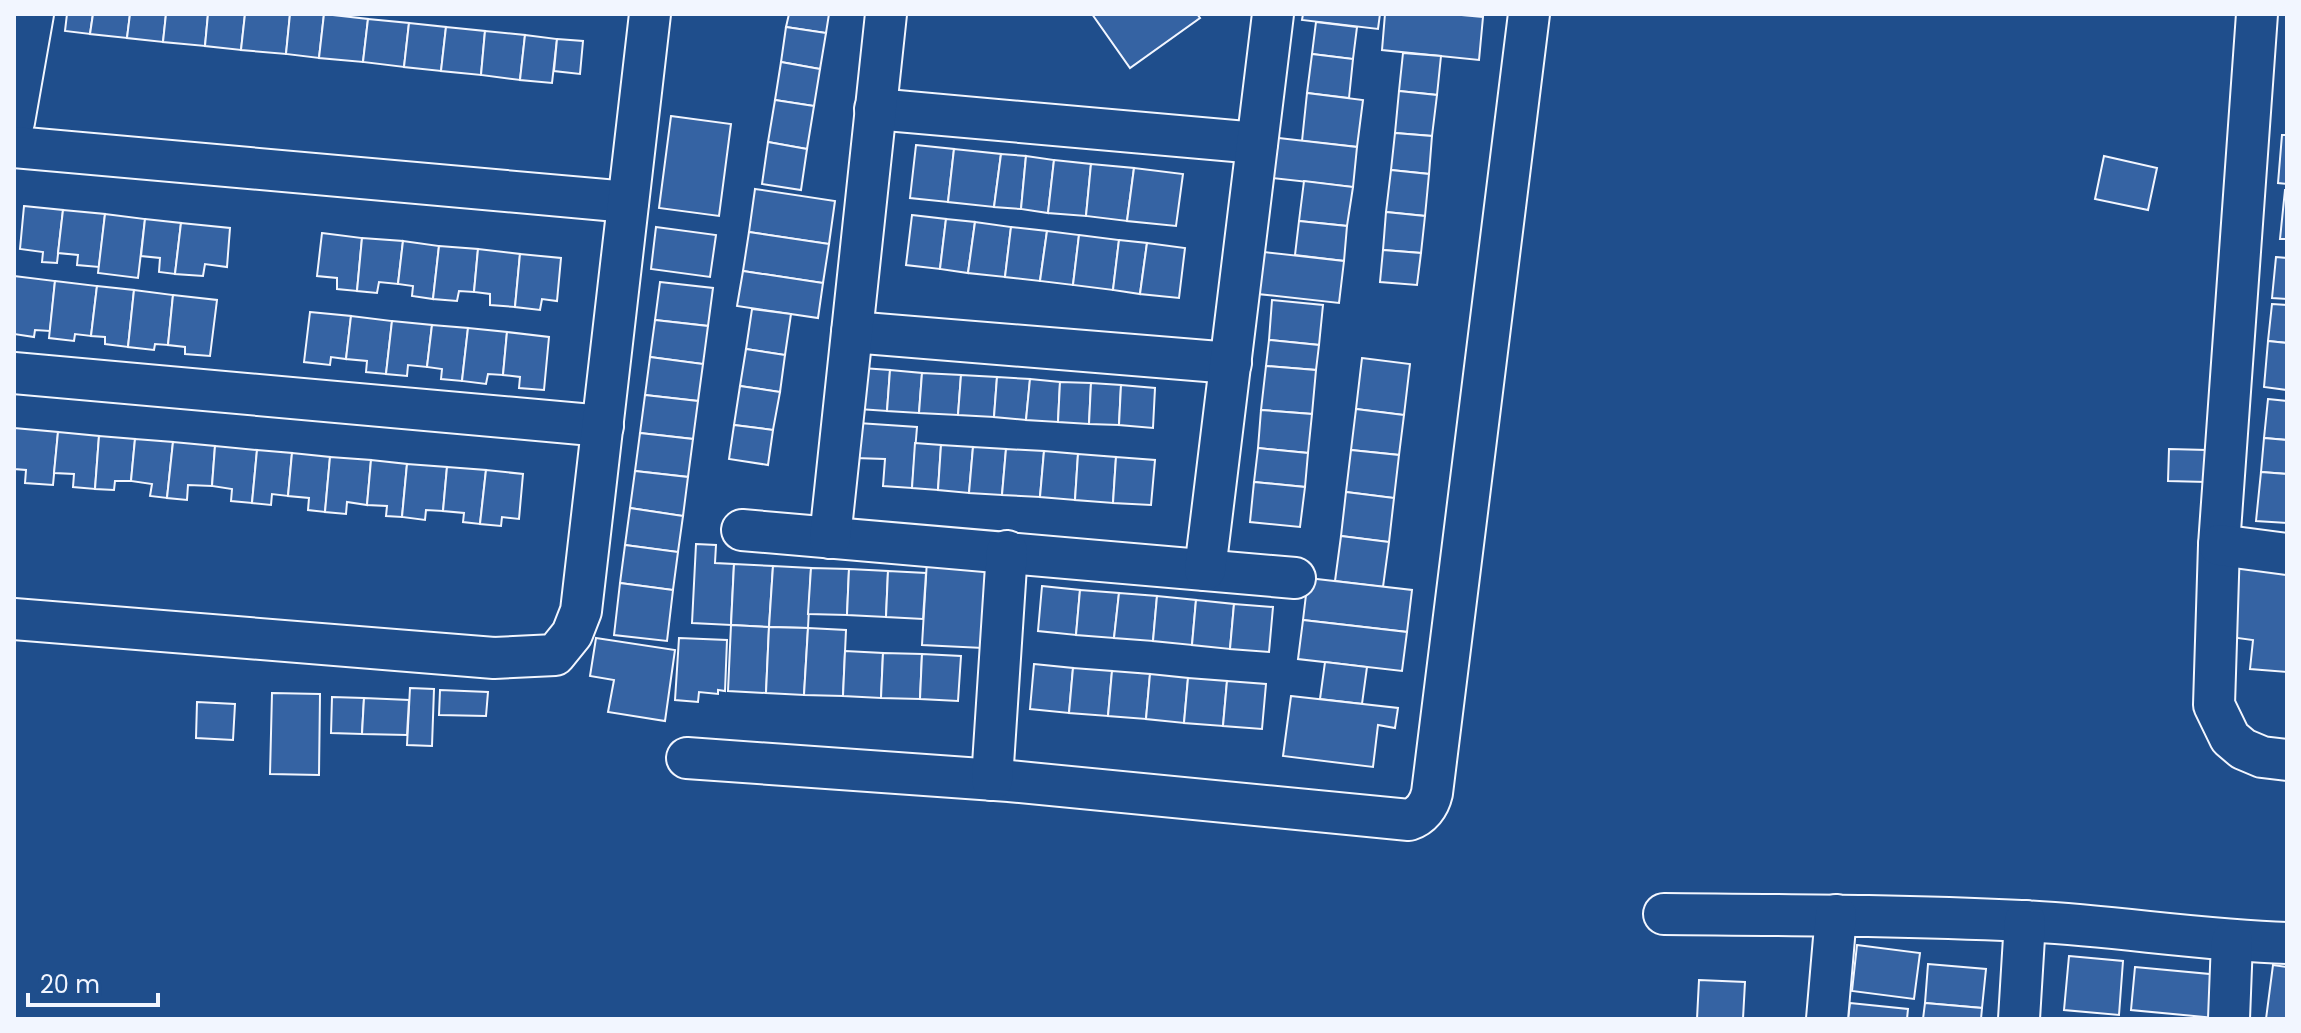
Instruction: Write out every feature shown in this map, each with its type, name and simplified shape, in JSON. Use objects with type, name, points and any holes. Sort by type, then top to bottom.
[{"type":"street","points":[[14,122],[33,14]]},
{"type":"street","points":[[14,619],[494,658],[555,655],[572,634],[581,611],[650,14]]},
{"type":"street","points":[[830,538],[886,14]]},
{"type":"street","points":[[1205,570],[1273,14]]},
{"type":"street","points":[[687,758],[1001,781],[1409,820],[1422,813],[1432,793],[1529,14]]},
{"type":"street","points":[[2257,14],[2219,545],[2214,705],[2230,738],[2243,749],[2262,757],[2287,760]]},
{"type":"street","points":[[875,109],[1257,143]]},
{"type":"street","points":[[14,147],[628,202]]},
{"type":"street","points":[[852,332],[1231,363]]},
{"type":"street","points":[[14,373],[603,426]]},
{"type":"street","points":[[742,530],[1295,578]]},
{"type":"street","points":[[2219,545],[2287,554]]},
{"type":"street","points":[[1001,781],[1017,552]]},
{"type":"street","points":[[1664,914],[2025,921],[2232,941],[2287,943]]},
{"type":"street","points":[[1827,1019],[1836,915]]},
{"type":"street","points":[[2019,1019],[2025,921]]},
{"type":"street","points":[[2229,1019],[2232,941]]},
{"type":"building","points":[[67,14],[93,14],[90,34],[65,31]]},
{"type":"building","points":[[93,14],[130,14],[127,38],[90,34]]},
{"type":"building","points":[[130,14],[166,14],[163,42],[127,38]]},
{"type":"building","points":[[166,14],[208,14],[205,46],[163,42]]},
{"type":"building","points":[[208,14],[245,14],[241,50],[205,46]]},
{"type":"building","points":[[245,14],[290,14],[286,54],[241,50]]},
{"type":"building","points":[[290,14],[324,14],[319,58],[286,54]]},
{"type":"building","points":[[324,14],[368,19],[363,62],[319,58]]},
{"type":"building","points":[[789,14],[829,14],[826,33],[786,27]]},
{"type":"building","points":[[1092,14],[1197,14],[1200,18],[1130,68]]},
{"type":"building","points":[[1303,14],[1380,14],[1378,29],[1302,20]]},
{"type":"building","points":[[1385,14],[1483,17],[1479,60],[1382,50]]},
{"type":"building","points":[[368,19],[409,23],[404,67],[363,62]]},
{"type":"building","points":[[1316,22],[1357,27],[1353,59],[1312,54]]},
{"type":"building","points":[[409,23],[446,27],[441,71],[404,67]]},
{"type":"building","points":[[446,27],[485,31],[481,75],[441,71]]},
{"type":"building","points":[[786,27],[826,33],[820,69],[781,62]]},
{"type":"building","points":[[485,31],[525,35],[520,80],[481,75]]},
{"type":"building","points":[[525,35],[557,39],[552,83],[520,80]]},
{"type":"building","points":[[557,39],[583,41],[580,74],[554,71]]},
{"type":"building","points":[[1403,53],[1441,56],[1437,95],[1399,91]]},
{"type":"building","points":[[1312,54],[1353,59],[1349,98],[1307,93]]},
{"type":"building","points":[[781,62],[820,69],[814,106],[775,100]]},
{"type":"building","points":[[1399,91],[1437,95],[1432,136],[1395,133]]},
{"type":"building","points":[[1307,93],[1363,100],[1357,147],[1302,141]]},
{"type":"building","points":[[775,100],[814,106],[807,149],[768,142]]},
{"type":"building","points":[[671,116],[731,124],[719,216],[659,208]]},
{"type":"building","points":[[1395,133],[1432,136],[1429,174],[1391,170]]},
{"type":"building","points":[[2282,135],[2287,135],[2287,184],[2278,183]]},
{"type":"building","points":[[1269,137],[1357,147],[1353,187],[1264,177]]},
{"type":"building","points":[[768,142],[807,149],[801,190],[762,184]]},
{"type":"building","points":[[916,145],[954,149],[948,202],[910,198]]},
{"type":"building","points":[[954,149],[1001,154],[994,207],[948,202]]},
{"type":"building","points":[[1001,154],[1026,156],[1021,209],[994,207]]},
{"type":"building","points":[[1026,156],[1054,160],[1048,213],[1021,209]]},
{"type":"building","points":[[2104,156],[2157,168],[2148,210],[2095,199]]},
{"type":"building","points":[[1054,160],[1091,164],[1086,216],[1048,213]]},
{"type":"building","points":[[1091,164],[1134,168],[1127,221],[1086,216]]},
{"type":"building","points":[[1134,168],[1183,174],[1176,226],[1127,221]]},
{"type":"building","points":[[1391,170],[1429,174],[1425,216],[1386,212]]},
{"type":"building","points":[[1304,181],[1353,187],[1347,226],[1299,221]]},
{"type":"building","points":[[755,189],[835,201],[829,244],[749,232]]},
{"type":"building","points":[[2285,190],[2287,239],[2280,239]]},
{"type":"building","points":[[24,206],[63,210],[57,263],[42,262],[43,252],[20,249]]},
{"type":"building","points":[[63,210],[105,214],[99,267],[77,265],[78,255],[58,253]]},
{"type":"building","points":[[1386,212],[1425,216],[1421,253],[1383,250]]},
{"type":"building","points":[[105,214],[145,219],[138,278],[98,273]]},
{"type":"building","points":[[912,215],[946,219],[940,269],[906,265]]},
{"type":"building","points":[[145,219],[181,223],[175,274],[159,272],[160,258],[141,256]]},
{"type":"building","points":[[946,219],[975,222],[968,273],[940,269]]},
{"type":"building","points":[[1299,221],[1347,226],[1344,261],[1295,255]]},
{"type":"building","points":[[975,222],[1011,227],[1005,277],[968,273]]},
{"type":"building","points":[[181,223],[230,228],[227,267],[205,264],[203,276],[175,274]]},
{"type":"building","points":[[656,227],[716,235],[710,277],[651,269]]},
{"type":"building","points":[[1011,227],[1047,231],[1040,281],[1005,277]]},
{"type":"building","points":[[1047,231],[1079,235],[1073,285],[1040,281]]},
{"type":"building","points":[[749,232],[829,244],[823,283],[743,271]]},
{"type":"building","points":[[322,233],[362,238],[357,291],[337,289],[337,278],[317,276]]},
{"type":"building","points":[[1079,235],[1119,240],[1113,290],[1073,285]]},
{"type":"building","points":[[362,238],[403,241],[398,284],[379,282],[377,293],[357,291]]},
{"type":"building","points":[[1119,240],[1147,243],[1140,294],[1113,290]]},
{"type":"building","points":[[403,241],[439,246],[433,299],[412,296],[413,286],[398,284]]},
{"type":"building","points":[[1147,243],[1185,248],[1179,298],[1140,294]]},
{"type":"building","points":[[439,246],[478,249],[474,292],[459,291],[457,301],[433,299]]},
{"type":"building","points":[[478,249],[520,254],[515,307],[490,305],[490,294],[474,292]]},
{"type":"building","points":[[1383,250],[1421,253],[1417,285],[1380,282]]},
{"type":"building","points":[[1264,252],[1344,261],[1339,303],[1258,294]]},
{"type":"building","points":[[520,254],[561,258],[557,301],[542,299],[540,310],[515,307]]},
{"type":"building","points":[[2276,257],[2287,258],[2287,299],[2272,298]]},
{"type":"building","points":[[743,271],[823,283],[818,318],[737,306]]},
{"type":"building","points":[[14,276],[55,281],[50,331],[35,330],[34,337],[14,334]]},
{"type":"building","points":[[55,281],[97,286],[91,336],[75,334],[74,341],[49,338]]},
{"type":"building","points":[[660,282],[713,288],[708,326],[655,320]]},
{"type":"building","points":[[97,286],[134,290],[128,347],[105,344],[105,337],[91,336]]},
{"type":"building","points":[[134,290],[173,295],[168,345],[155,344],[154,350],[128,347]]},
{"type":"building","points":[[173,295],[217,300],[210,356],[185,354],[185,347],[168,345]]},
{"type":"building","points":[[1272,300],[1323,305],[1319,345],[1269,340]]},
{"type":"building","points":[[2272,304],[2287,305],[2287,343],[2268,341]]},
{"type":"building","points":[[752,309],[791,314],[785,355],[746,349]]},
{"type":"building","points":[[310,312],[351,316],[346,359],[331,357],[330,365],[304,362]]},
{"type":"building","points":[[351,316],[392,321],[386,374],[366,372],[367,361],[346,359]]},
{"type":"building","points":[[655,320],[708,326],[703,364],[650,357]]},
{"type":"building","points":[[392,321],[432,325],[427,367],[408,365],[407,376],[386,374]]},
{"type":"building","points":[[432,325],[468,328],[462,381],[441,379],[442,369],[427,367]]},
{"type":"building","points":[[468,328],[507,332],[503,375],[488,374],[486,384],[462,381]]},
{"type":"building","points":[[507,332],[549,337],[544,390],[519,388],[520,377],[503,375]]},
{"type":"building","points":[[1269,340],[1319,345],[1316,370],[1266,366]]},
{"type":"building","points":[[2268,341],[2287,343],[2287,390],[2264,387]]},
{"type":"building","points":[[746,349],[785,355],[780,392],[740,386]]},
{"type":"building","points":[[650,357],[703,364],[698,401],[645,395]]},
{"type":"building","points":[[1362,358],[1410,364],[1404,415],[1356,409]]},
{"type":"building","points":[[1266,366],[1316,370],[1312,414],[1261,410]]},
{"type":"building","points":[[862,368],[890,370],[887,411],[859,409]]},
{"type":"building","points":[[890,370],[922,373],[919,413],[887,411]]},
{"type":"building","points":[[922,373],[961,375],[958,415],[919,413]]},
{"type":"building","points":[[961,375],[997,377],[994,417],[958,415]]},
{"type":"building","points":[[997,377],[1030,379],[1026,420],[994,417]]},
{"type":"building","points":[[1030,379],[1060,382],[1058,422],[1026,420]]},
{"type":"building","points":[[1060,382],[1091,383],[1089,424],[1058,422]]},
{"type":"building","points":[[1091,383],[1121,385],[1119,425],[1089,424]]},
{"type":"building","points":[[1121,385],[1155,388],[1153,428],[1119,425]]},
{"type":"building","points":[[740,386],[780,392],[773,430],[734,425]]},
{"type":"building","points":[[645,395],[698,401],[693,439],[640,433]]},
{"type":"building","points":[[2268,399],[2287,401],[2287,440],[2264,438]]},
{"type":"building","points":[[1356,409],[1404,415],[1399,455],[1351,450]]},
{"type":"building","points":[[1261,410],[1312,414],[1308,453],[1258,448]]},
{"type":"building","points":[[858,423],[917,427],[912,488],[883,486],[885,459],[855,458]]},
{"type":"building","points":[[734,425],[773,430],[768,465],[729,459]]},
{"type":"building","points":[[14,428],[58,432],[53,485],[25,483],[26,470],[14,469]]},
{"type":"building","points":[[58,432],[99,436],[95,489],[73,487],[74,474],[54,473]]},
{"type":"building","points":[[640,433],[693,439],[688,477],[635,471]]},
{"type":"building","points":[[99,436],[135,439],[131,481],[115,481],[114,490],[95,489]]},
{"type":"building","points":[[2264,438],[2287,440],[2287,474],[2261,472]]},
{"type":"building","points":[[135,439],[173,442],[167,498],[150,496],[152,484],[131,481]]},
{"type":"building","points":[[173,442],[215,446],[212,486],[188,485],[187,500],[167,498]]},
{"type":"building","points":[[915,443],[941,445],[938,490],[912,488]]},
{"type":"building","points":[[941,445],[973,447],[969,493],[938,490]]},
{"type":"building","points":[[215,446],[257,450],[252,503],[231,501],[232,489],[212,486]]},
{"type":"building","points":[[973,447],[1006,449],[1002,495],[969,493]]},
{"type":"building","points":[[1258,448],[1308,453],[1305,487],[1254,482]]},
{"type":"building","points":[[1006,449],[1044,451],[1040,497],[1002,495]]},
{"type":"building","points":[[2169,449],[2207,450],[2206,482],[2168,481]]},
{"type":"building","points":[[257,450],[292,453],[288,496],[272,494],[271,505],[252,503]]},
{"type":"building","points":[[1351,450],[1399,455],[1394,498],[1346,492]]},
{"type":"building","points":[[1044,451],[1078,454],[1075,500],[1040,497]]},
{"type":"building","points":[[292,453],[330,457],[325,512],[308,510],[309,498],[288,496]]},
{"type":"building","points":[[1078,454],[1116,457],[1113,503],[1075,500]]},
{"type":"building","points":[[330,457],[371,460],[367,505],[347,502],[346,514],[325,512]]},
{"type":"building","points":[[1116,457],[1155,460],[1151,505],[1113,503]]},
{"type":"building","points":[[371,460],[407,464],[402,517],[386,516],[387,506],[367,505]]},
{"type":"building","points":[[407,464],[447,467],[443,511],[426,510],[425,520],[402,517]]},
{"type":"building","points":[[447,467],[486,470],[480,524],[463,522],[464,513],[443,511]]},
{"type":"building","points":[[486,470],[523,474],[519,519],[502,517],[501,526],[480,524]]},
{"type":"building","points":[[635,471],[688,477],[683,516],[630,508]]},
{"type":"building","points":[[2261,472],[2287,474],[2287,523],[2256,521]]},
{"type":"building","points":[[1254,482],[1305,487],[1300,527],[1250,522]]},
{"type":"building","points":[[1346,492],[1394,498],[1389,542],[1341,536]]},
{"type":"building","points":[[630,508],[683,516],[678,552],[625,545]]},
{"type":"building","points":[[1341,536],[1389,542],[1383,587],[1335,581]]},
{"type":"building","points":[[696,544],[716,545],[715,563],[734,564],[731,625],[692,623]]},
{"type":"building","points":[[625,545],[678,552],[673,590],[620,583]]},
{"type":"building","points":[[927,560],[988,564],[983,648],[922,645]]},
{"type":"building","points":[[734,564],[773,566],[769,627],[731,625]]},
{"type":"building","points":[[2237,564],[2287,568],[2287,672],[2250,669],[2253,640],[2230,637]]},
{"type":"building","points":[[773,566],[811,568],[808,628],[769,627]]},
{"type":"building","points":[[811,568],[849,569],[847,615],[808,614]]},
{"type":"building","points":[[849,569],[888,571],[886,617],[847,615]]},
{"type":"building","points":[[888,571],[926,573],[923,619],[886,617]]},
{"type":"building","points":[[1308,578],[1412,590],[1407,632],[1303,620]]},
{"type":"building","points":[[620,583],[673,590],[667,641],[614,635]]},
{"type":"building","points":[[1042,586],[1080,590],[1076,635],[1038,631]]},
{"type":"building","points":[[1080,590],[1119,593],[1114,638],[1076,635]]},
{"type":"building","points":[[1119,593],[1157,596],[1153,641],[1114,638]]},
{"type":"building","points":[[1157,596],[1196,600],[1192,645],[1153,641]]},
{"type":"building","points":[[1196,600],[1234,604],[1230,649],[1192,645]]},
{"type":"building","points":[[1234,604],[1273,607],[1269,652],[1230,649]]},
{"type":"building","points":[[1303,620],[1407,632],[1402,671],[1298,659]]},
{"type":"building","points":[[731,625],[769,627],[766,693],[728,691]]},
{"type":"building","points":[[769,627],[808,628],[804,695],[766,693]]},
{"type":"building","points":[[808,628],[846,630],[843,696],[804,695]]},
{"type":"building","points":[[596,638],[675,650],[665,721],[608,712],[614,680],[590,676]]},
{"type":"building","points":[[679,638],[727,640],[725,691],[718,690],[718,694],[699,692],[698,702],[675,700]]},
{"type":"building","points":[[845,651],[883,653],[881,698],[843,696]]},
{"type":"building","points":[[883,653],[922,654],[920,699],[881,698]]},
{"type":"building","points":[[922,654],[961,656],[958,701],[920,699]]},
{"type":"building","points":[[1325,662],[1367,667],[1362,704],[1320,699]]},
{"type":"building","points":[[1034,664],[1073,668],[1069,713],[1030,709]]},
{"type":"building","points":[[1073,668],[1112,671],[1108,716],[1069,713]]},
{"type":"building","points":[[1112,671],[1150,674],[1146,719],[1108,716]]},
{"type":"building","points":[[1150,674],[1188,678],[1184,723],[1146,719]]},
{"type":"building","points":[[1188,678],[1227,681],[1223,726],[1184,723]]},
{"type":"building","points":[[1227,681],[1266,684],[1262,729],[1223,726]]},
{"type":"building","points":[[410,688],[434,689],[432,746],[407,745]]},
{"type":"building","points":[[440,690],[488,692],[486,716],[439,715]]},
{"type":"building","points":[[272,693],[320,694],[319,775],[270,774]]},
{"type":"building","points":[[1291,696],[1398,708],[1395,728],[1378,725],[1373,767],[1283,756]]},
{"type":"building","points":[[332,697],[364,698],[362,734],[331,733]]},
{"type":"building","points":[[364,698],[409,700],[407,735],[362,734]]},
{"type":"building","points":[[197,702],[235,704],[233,740],[196,738]]},
{"type":"building","points":[[1857,945],[1920,953],[1914,999],[1852,991]]},
{"type":"building","points":[[2069,956],[2123,961],[2119,1015],[2064,1010]]},
{"type":"building","points":[[1928,964],[1986,969],[1982,1008],[1925,1003]]},
{"type":"building","points":[[2273,965],[2287,967],[2287,1019],[2266,1019]]},
{"type":"building","points":[[2135,967],[2220,975],[2215,1018],[2131,1010]]},
{"type":"building","points":[[1699,980],[1745,982],[1743,1019],[1697,1019]]},
{"type":"building","points":[[1850,1003],[1908,1009],[1907,1019],[1848,1019]]},
{"type":"building","points":[[1925,1003],[1982,1008],[1981,1019],[1923,1019]]}]
